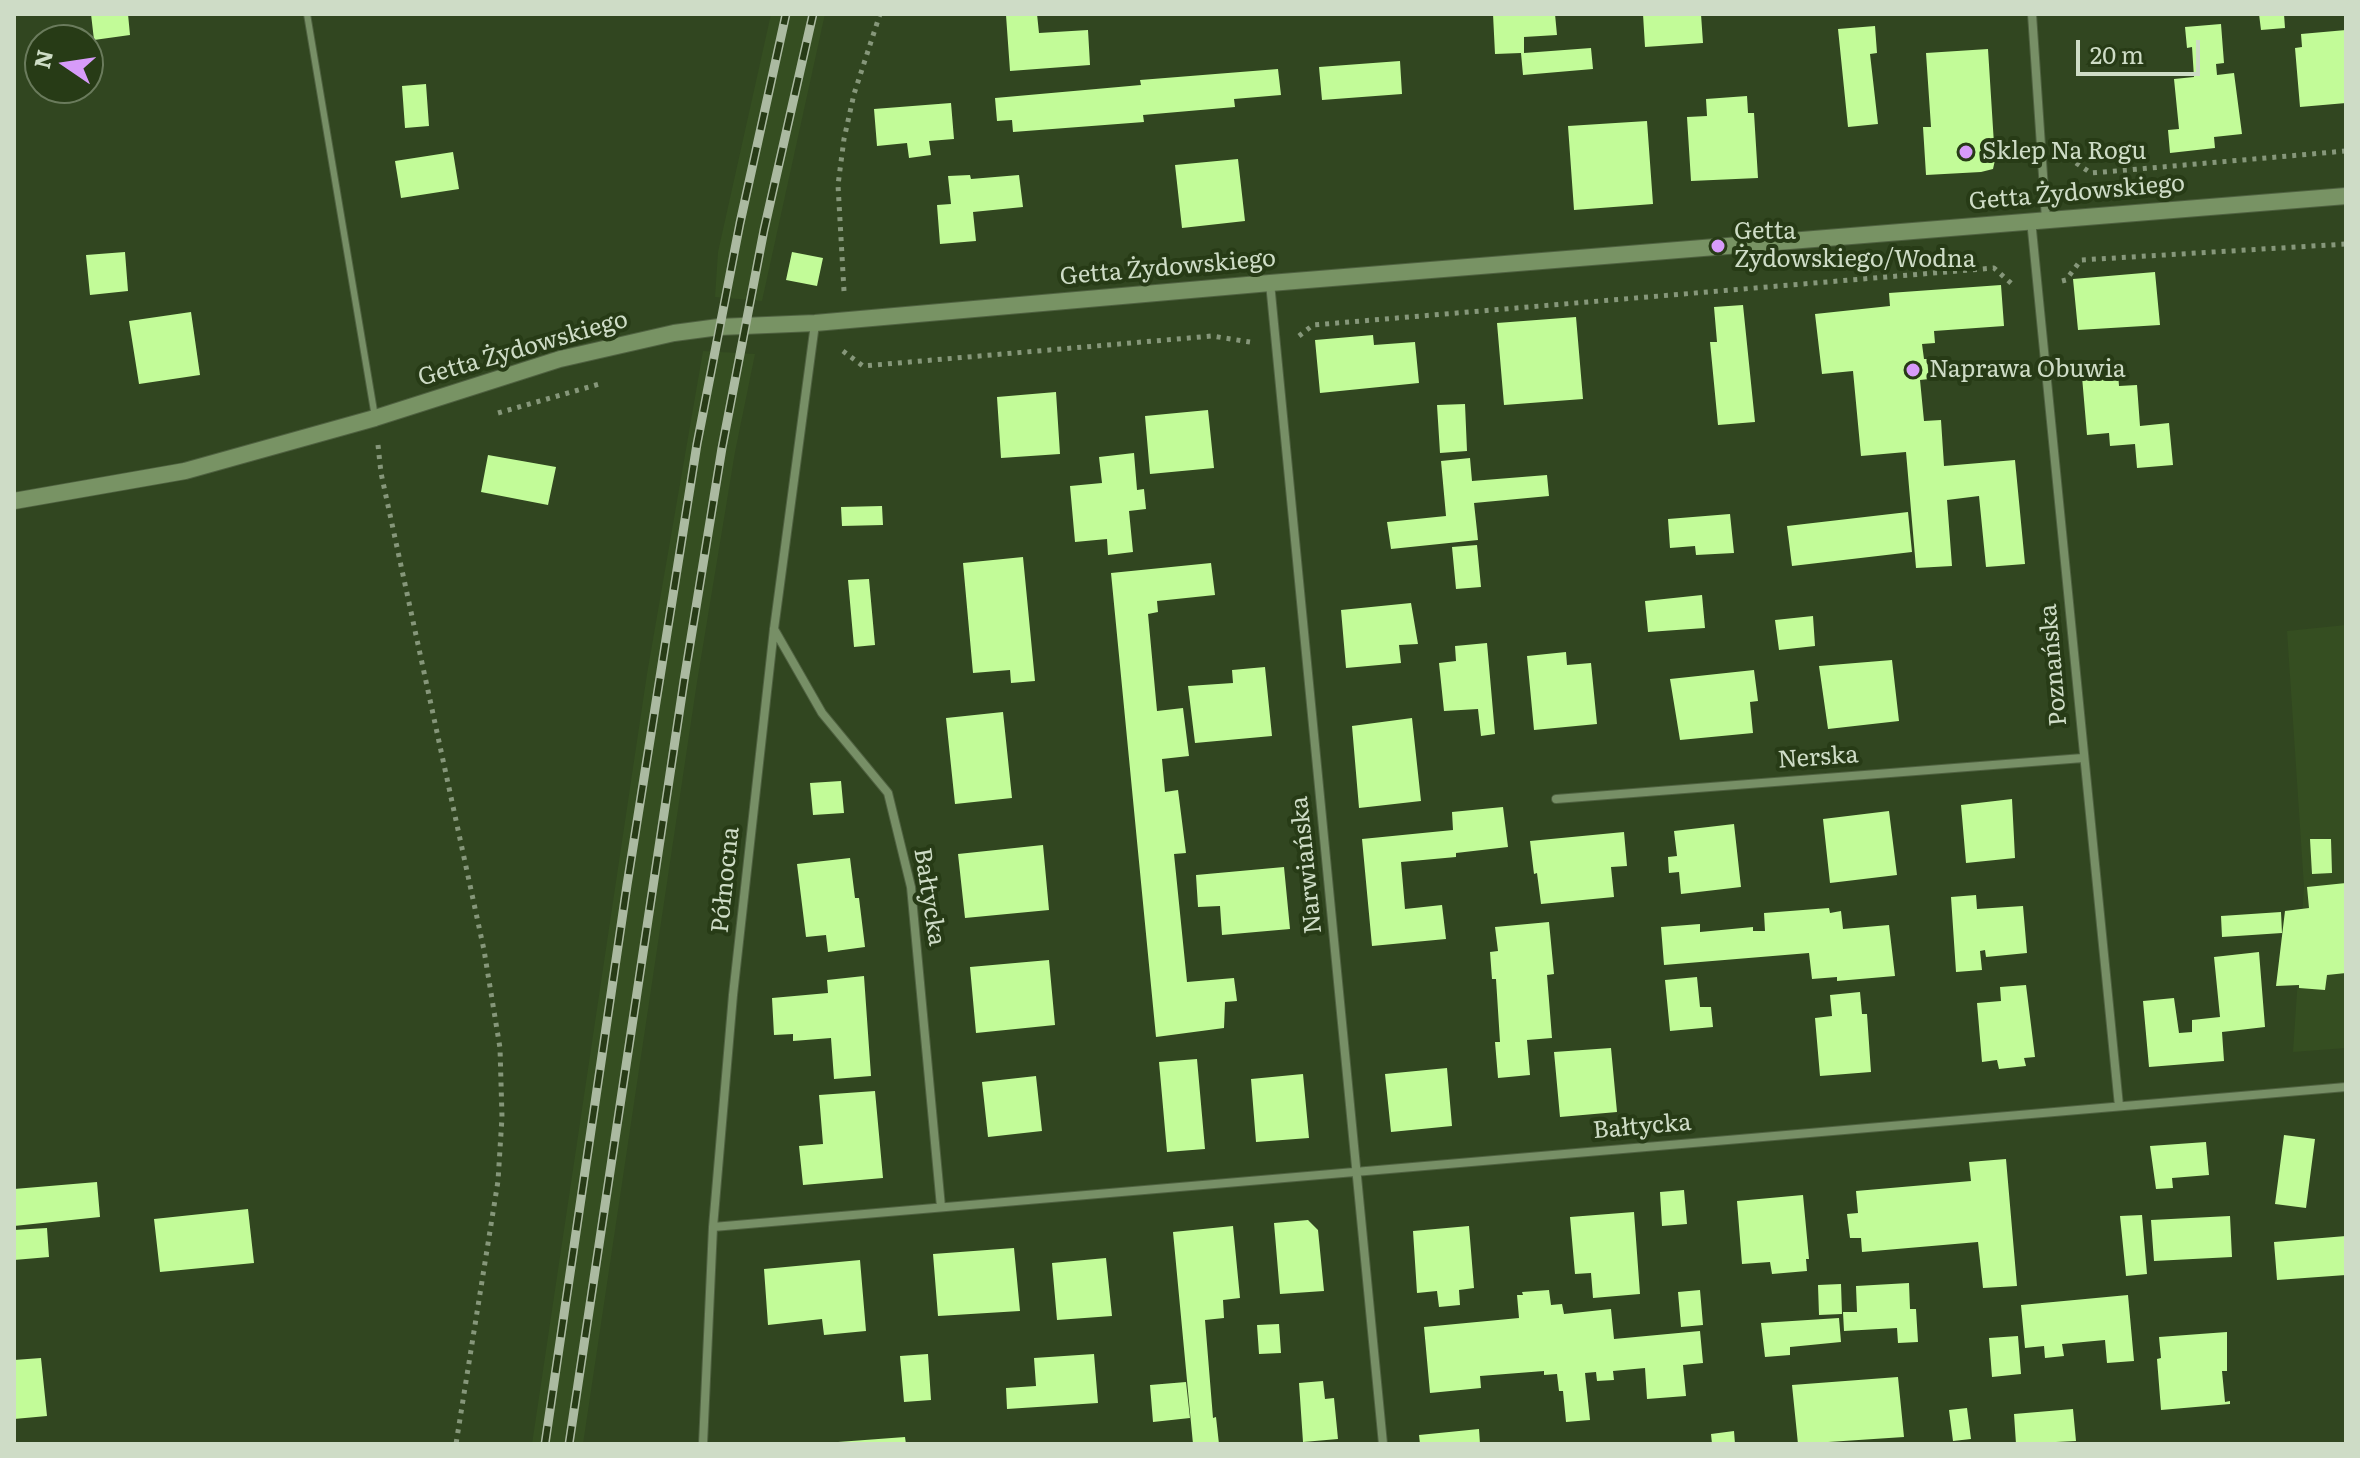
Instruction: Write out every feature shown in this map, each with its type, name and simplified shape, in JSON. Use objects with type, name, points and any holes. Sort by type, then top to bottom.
[{"type":"street","name":"Poznańska","points":[[2032,14],[2038,220],[2083,758],[2119,1106]]},
{"type":"street","name":"Getta Żydowskiego","points":[[14,501],[185,471],[375,418],[560,359],[632,342],[719,327],[815,323],[2346,196]]},
{"type":"street","name":"Narwiańska","points":[[1270,283],[1383,1444]]},
{"type":"street","name":"Północna","points":[[703,1444],[713,1227],[733,995],[774,629],[815,323]]},
{"type":"street","name":"Bałtycka","points":[[774,629],[822,713],[888,793],[911,887],[941,1207]]},
{"type":"street","name":"Nerska","points":[[1556,799],[2083,758]]},
{"type":"street","name":"Bałtycka","points":[[713,1227],[2346,1087]]},
{"type":"lane","points":[[307,14],[375,418]]},
{"type":"path","points":[[846,320],[838,185],[854,94],[880,14]]},
{"type":"path","points":[[2076,163],[2091,173],[2346,151]]},
{"type":"path","points":[[2066,280],[2081,260],[2346,244]]},
{"type":"path","points":[[815,323],[850,358],[863,366],[1212,336],[1247,342],[1276,342],[1294,340],[1313,325],[1994,268],[2010,284]]},
{"type":"path","points":[[375,418],[381,473],[484,950],[500,1048],[502,1117],[498,1181],[456,1444]]},
{"type":"shaded area","points":[[771,14],[825,14],[762,301],[715,297],[718,252]]},
{"type":"shaded area","points":[[703,351],[755,354],[735,452],[697,682],[583,1444],[532,1444],[647,674]]},
{"type":"shaded area","points":[[2346,625],[2346,1048],[2293,1052],[2304,887],[2287,631]]},
{"type":"building","points":[[91,14],[128,14],[130,35],[104,39],[104,24],[92,24]]},
{"type":"building","points":[[1037,14],[1039,33],[1088,30],[1090,65],[1010,71],[1006,15]]},
{"type":"building","points":[[1493,14],[1555,14],[1557,35],[1524,37],[1524,53],[1591,48],[1593,69],[1523,75],[1521,53],[1495,54]]},
{"type":"building","points":[[1643,14],[1701,14],[1703,43],[1645,47]]},
{"type":"building","points":[[2259,14],[2284,14],[2285,28],[2261,30]]},
{"type":"building","points":[[2221,24],[2224,63],[2216,64],[2217,75],[2234,73],[2242,134],[2214,137],[2215,148],[2170,153],[2168,130],[2179,129],[2174,79],[2194,77],[2192,47],[2187,48],[2185,27]]},
{"type":"building","points":[[1875,26],[1877,53],[1870,54],[1878,124],[1848,127],[1838,29]]},
{"type":"building","points":[[2346,30],[2346,103],[2300,107],[2295,48],[2302,47],[2301,34]]},
{"type":"building","points":[[1988,49],[1993,169],[1926,175],[1923,127],[1931,127],[1926,53]]},
{"type":"building","points":[[1400,61],[1402,94],[1322,100],[1319,67]]},
{"type":"building","points":[[1278,69],[1281,95],[1234,99],[1235,107],[1143,115],[1144,122],[1013,132],[1012,120],[997,121],[995,98],[1141,85],[1140,80]]},
{"type":"building","points":[[426,84],[429,126],[405,128],[402,86]]},
{"type":"building","points":[[1747,96],[1748,113],[1754,113],[1758,178],[1691,181],[1687,117],[1707,116],[1706,99]]},
{"type":"building","points":[[951,103],[954,139],[929,141],[931,155],[909,158],[907,143],[877,146],[874,109]]},
{"type":"building","points":[[1647,121],[1653,204],[1574,210],[1568,126]]},
{"type":"building","points":[[453,152],[459,189],[401,198],[395,161]]},
{"type":"building","points":[[1238,159],[1245,221],[1182,228],[1175,165]]},
{"type":"building","points":[[970,175],[971,179],[1019,175],[1023,207],[973,212],[976,241],[940,244],[937,205],[951,204],[948,176]]},
{"type":"building","points":[[125,252],[128,291],[90,295],[86,255]]},
{"type":"building","points":[[792,252],[823,258],[817,286],[786,280]]},
{"type":"building","points":[[2155,272],[2160,325],[2078,330],[2073,279]]},
{"type":"building","points":[[2001,285],[2004,326],[1934,331],[1935,343],[1922,344],[1929,379],[1920,380],[1924,421],[1941,420],[1944,466],[2015,460],[2025,564],[1986,567],[1979,496],[1947,500],[1952,566],[1916,568],[1906,452],[1861,456],[1853,371],[1822,374],[1815,314],[1890,306],[1889,293]]},
{"type":"building","points":[[1743,305],[1755,422],[1718,425],[1710,342],[1717,342],[1714,307]]},
{"type":"building","points":[[191,312],[200,375],[139,384],[129,321]]},
{"type":"building","points":[[1576,317],[1583,399],[1504,405],[1497,323]]},
{"type":"building","points":[[1373,335],[1374,345],[1415,342],[1419,383],[1320,393],[1315,340]]},
{"type":"building","points":[[2117,361],[2119,386],[2137,385],[2140,426],[2169,423],[2173,465],[2137,468],[2135,444],[2110,446],[2109,433],[2087,435],[2081,365]]},
{"type":"building","points":[[1056,392],[1060,454],[1001,458],[997,397]]},
{"type":"building","points":[[1465,404],[1467,451],[1440,453],[1437,405]]},
{"type":"building","points":[[1208,410],[1214,468],[1150,474],[1145,416]]},
{"type":"building","points":[[1134,453],[1137,490],[1144,489],[1146,509],[1129,511],[1133,552],[1108,555],[1107,539],[1075,542],[1070,486],[1102,483],[1099,457]]},
{"type":"building","points":[[488,455],[556,467],[548,505],[481,492]]},
{"type":"building","points":[[1470,458],[1472,481],[1547,475],[1549,496],[1474,503],[1478,540],[1391,549],[1387,522],[1446,516],[1441,461]]},
{"type":"building","points":[[882,506],[883,525],[842,526],[841,507]]},
{"type":"building","points":[[1908,512],[1912,552],[1792,566],[1787,526]]},
{"type":"building","points":[[1730,514],[1734,553],[1696,555],[1695,546],[1670,548],[1668,519]]},
{"type":"building","points":[[1477,545],[1481,587],[1456,589],[1452,547]]},
{"type":"building","points":[[1023,557],[1035,681],[1011,683],[1010,670],[973,673],[963,563]]},
{"type":"building","points":[[1211,563],[1215,595],[1157,601],[1158,612],[1148,614],[1157,711],[1183,708],[1189,756],[1162,759],[1165,792],[1178,790],[1186,853],[1174,854],[1187,982],[1234,978],[1237,1001],[1225,1002],[1224,1028],[1156,1037],[1111,573]]},
{"type":"building","points":[[869,579],[875,645],[854,647],[848,580]]},
{"type":"building","points":[[1702,595],[1705,628],[1648,632],[1645,601]]},
{"type":"building","points":[[1411,603],[1418,644],[1399,645],[1401,663],[1346,668],[1341,610]]},
{"type":"building","points":[[1813,616],[1815,646],[1779,650],[1775,620]]},
{"type":"building","points":[[1487,643],[1495,734],[1481,736],[1478,709],[1444,711],[1439,663],[1456,661],[1455,646]]},
{"type":"building","points":[[1566,652],[1567,665],[1591,663],[1597,724],[1534,730],[1527,656]]},
{"type":"building","points":[[1892,660],[1899,721],[1828,729],[1819,666]]},
{"type":"building","points":[[1265,667],[1272,736],[1195,743],[1188,686],[1233,683],[1232,670]]},
{"type":"building","points":[[1754,670],[1758,701],[1750,702],[1753,733],[1680,740],[1670,679]]},
{"type":"building","points":[[1003,712],[1012,798],[955,804],[946,718]]},
{"type":"building","points":[[1412,718],[1421,801],[1359,808],[1352,726]]},
{"type":"building","points":[[841,781],[844,813],[813,815],[810,783]]},
{"type":"building","points":[[2012,799],[2015,858],[1966,863],[1961,805]]},
{"type":"building","points":[[1503,807],[1508,847],[1456,853],[1456,857],[1401,862],[1405,909],[1442,905],[1446,939],[1372,946],[1362,839],[1453,830],[1452,812]]},
{"type":"building","points":[[1889,811],[1897,875],[1830,883],[1823,819]]},
{"type":"building","points":[[1734,824],[1741,887],[1681,894],[1679,872],[1669,873],[1668,857],[1677,856],[1674,831]]},
{"type":"building","points":[[1624,832],[1627,866],[1611,867],[1614,897],[1541,904],[1530,841]]},
{"type":"building","points":[[2310,839],[2331,839],[2332,873],[2312,874]]},
{"type":"building","points":[[1043,845],[1049,910],[965,918],[958,854]]},
{"type":"building","points":[[850,858],[865,947],[828,952],[826,935],[806,937],[797,864]]},
{"type":"building","points":[[1284,867],[1290,929],[1222,935],[1220,906],[1198,907],[1196,875]]},
{"type":"building","points":[[2346,883],[2346,973],[2327,975],[2325,990],[2299,988],[2299,985],[2276,986],[2285,911],[2309,908],[2307,887]]},
{"type":"building","points":[[1976,895],[1977,909],[2023,906],[2027,953],[1986,957],[1985,950],[1980,951],[1982,970],[1956,972],[1951,897]]},
{"type":"building","points":[[1829,908],[1830,913],[1841,911],[1843,929],[1889,925],[1895,976],[1837,981],[1837,977],[1812,979],[1809,953],[1664,965],[1661,927],[1700,924],[1700,932],[1753,927],[1753,931],[1765,931],[1764,913]]},
{"type":"building","points":[[2281,912],[2282,933],[2222,937],[2221,916]]},
{"type":"building","points":[[1549,922],[1554,974],[1547,975],[1552,1038],[1527,1040],[1530,1075],[1498,1078],[1495,1042],[1500,1042],[1496,979],[1492,979],[1490,952],[1498,951],[1495,927]]},
{"type":"building","points":[[2259,952],[2265,1027],[2222,1032],[2224,1061],[2149,1067],[2143,1001],[2174,998],[2179,1033],[2192,1032],[2192,1020],[2220,1017],[2214,957]]},
{"type":"building","points":[[1049,960],[1055,1025],[976,1033],[970,967]]},
{"type":"building","points":[[864,976],[871,1076],[834,1079],[831,1038],[793,1041],[793,1034],[774,1035],[772,998],[828,993],[827,980]]},
{"type":"building","points":[[1697,977],[1700,1007],[1711,1007],[1713,1027],[1670,1031],[1665,980]]},
{"type":"building","points":[[2026,985],[2035,1057],[2024,1058],[2026,1066],[1999,1069],[1997,1060],[1982,1062],[1977,1003],[2001,1001],[2000,987]]},
{"type":"building","points":[[1860,992],[1862,1014],[1867,1014],[1871,1072],[1820,1076],[1815,1018],[1832,1016],[1830,995]]},
{"type":"building","points":[[1611,1048],[1617,1112],[1560,1117],[1554,1052]]},
{"type":"building","points":[[1197,1059],[1205,1149],[1167,1152],[1159,1062]]},
{"type":"building","points":[[1447,1068],[1452,1126],[1391,1132],[1385,1074]]},
{"type":"building","points":[[1303,1074],[1309,1138],[1256,1142],[1251,1079]]},
{"type":"building","points":[[1036,1076],[1042,1131],[988,1137],[982,1082]]},
{"type":"building","points":[[875,1091],[883,1178],[803,1185],[799,1146],[823,1144],[819,1095]]},
{"type":"building","points":[[2284,1135],[2315,1139],[2306,1208],[2275,1204]]},
{"type":"building","points":[[2206,1142],[2209,1175],[2172,1178],[2173,1188],[2156,1189],[2150,1146]]},
{"type":"building","points":[[2006,1159],[2017,1286],[1983,1288],[1978,1242],[1862,1252],[1861,1238],[1850,1238],[1847,1214],[1858,1213],[1856,1191],[1971,1181],[1969,1162]]},
{"type":"building","points":[[97,1182],[100,1217],[14,1226],[14,1189]]},
{"type":"building","points":[[1684,1190],[1687,1224],[1662,1226],[1660,1192]]},
{"type":"building","points":[[1803,1195],[1809,1259],[1806,1259],[1807,1271],[1772,1274],[1770,1262],[1742,1264],[1737,1201]]},
{"type":"building","points":[[248,1209],[254,1263],[160,1272],[154,1219]]},
{"type":"building","points":[[1634,1212],[1640,1294],[1593,1298],[1591,1273],[1575,1274],[1570,1217]]},
{"type":"building","points":[[2142,1215],[2147,1274],[2126,1276],[2120,1216]]},
{"type":"building","points":[[2230,1216],[2232,1257],[2154,1261],[2151,1220]]},
{"type":"building","points":[[1308,1220],[1318,1230],[1324,1291],[1280,1294],[1274,1223]]},
{"type":"building","points":[[1233,1226],[1240,1298],[1223,1300],[1224,1318],[1205,1320],[1213,1418],[1216,1417],[1219,1444],[1193,1444],[1173,1232]]},
{"type":"building","points":[[1469,1226],[1474,1288],[1459,1290],[1460,1305],[1439,1307],[1437,1291],[1417,1293],[1413,1231]]},
{"type":"building","points":[[47,1228],[49,1257],[14,1260],[14,1230]]},
{"type":"building","points":[[2346,1236],[2346,1275],[2277,1280],[2274,1242]]},
{"type":"building","points":[[1014,1248],[1020,1311],[938,1316],[933,1254]]},
{"type":"building","points":[[1106,1258],[1112,1316],[1057,1320],[1052,1263]]},
{"type":"building","points":[[860,1260],[866,1331],[824,1335],[822,1319],[768,1325],[764,1269]]},
{"type":"building","points":[[1909,1283],[1910,1309],[1916,1309],[1918,1342],[1898,1343],[1897,1328],[1844,1331],[1843,1312],[1857,1312],[1856,1286]]},
{"type":"building","points":[[1841,1284],[1842,1314],[1819,1315],[1818,1285]]},
{"type":"building","points":[[1549,1290],[1551,1305],[1562,1304],[1564,1314],[1611,1309],[1614,1339],[1700,1331],[1703,1363],[1683,1365],[1686,1396],[1647,1399],[1645,1368],[1613,1371],[1614,1380],[1597,1381],[1596,1372],[1585,1373],[1590,1420],[1566,1422],[1563,1391],[1559,1391],[1557,1374],[1544,1375],[1544,1371],[1480,1376],[1481,1388],[1430,1393],[1424,1327],[1519,1318],[1517,1295]]},
{"type":"building","points":[[1700,1290],[1703,1325],[1681,1327],[1678,1292]]},
{"type":"building","points":[[2128,1295],[2134,1361],[2107,1363],[2105,1340],[2062,1344],[2064,1356],[2045,1358],[2044,1346],[2025,1348],[2021,1305]]},
{"type":"building","points":[[1839,1318],[1841,1342],[1790,1347],[1790,1355],[1765,1357],[1761,1323]]},
{"type":"building","points":[[1279,1324],[1281,1353],[1259,1354],[1257,1325]]},
{"type":"building","points":[[2227,1332],[2227,1371],[2222,1371],[2225,1402],[2230,1401],[2230,1404],[2161,1410],[2157,1359],[2161,1358],[2159,1337]]},
{"type":"building","points":[[2018,1336],[2021,1374],[1992,1377],[1989,1338]]},
{"type":"building","points":[[928,1354],[931,1400],[904,1402],[900,1356]]},
{"type":"building","points":[[1094,1354],[1098,1403],[1007,1409],[1006,1388],[1036,1386],[1034,1358]]},
{"type":"building","points":[[41,1358],[47,1416],[14,1419],[14,1360]]},
{"type":"building","points":[[1898,1377],[1904,1437],[1798,1444],[1792,1385]]},
{"type":"building","points":[[1323,1381],[1325,1399],[1334,1398],[1338,1439],[1303,1442],[1299,1383]]},
{"type":"building","points":[[1186,1382],[1190,1418],[1153,1422],[1150,1385]]},
{"type":"building","points":[[1967,1408],[1971,1439],[1953,1441],[1949,1410]]},
{"type":"building","points":[[2073,1409],[2076,1441],[2016,1444],[2014,1414]]},
{"type":"building","points":[[1479,1429],[1480,1444],[1420,1444],[1419,1435]]},
{"type":"building","points":[[1734,1431],[1735,1444],[1712,1444],[1711,1434]]},
{"type":"building","points":[[905,1437],[906,1444],[838,1444],[838,1442]]},
{"type":"railway","points":[[545,1444],[627,885],[697,444],[740,223],[786,14]]},
{"type":"railway","points":[[569,1444],[722,448],[764,230],[813,14]]},
{"type":"place","name":"Sklep Na Rogu","points":[[1966,152]]},
{"type":"place","name":"Getta Żydowskiego/Wodna","points":[[1718,246]]},
{"type":"place","name":"Naprawa Obuwia","points":[[1913,370]]}]
